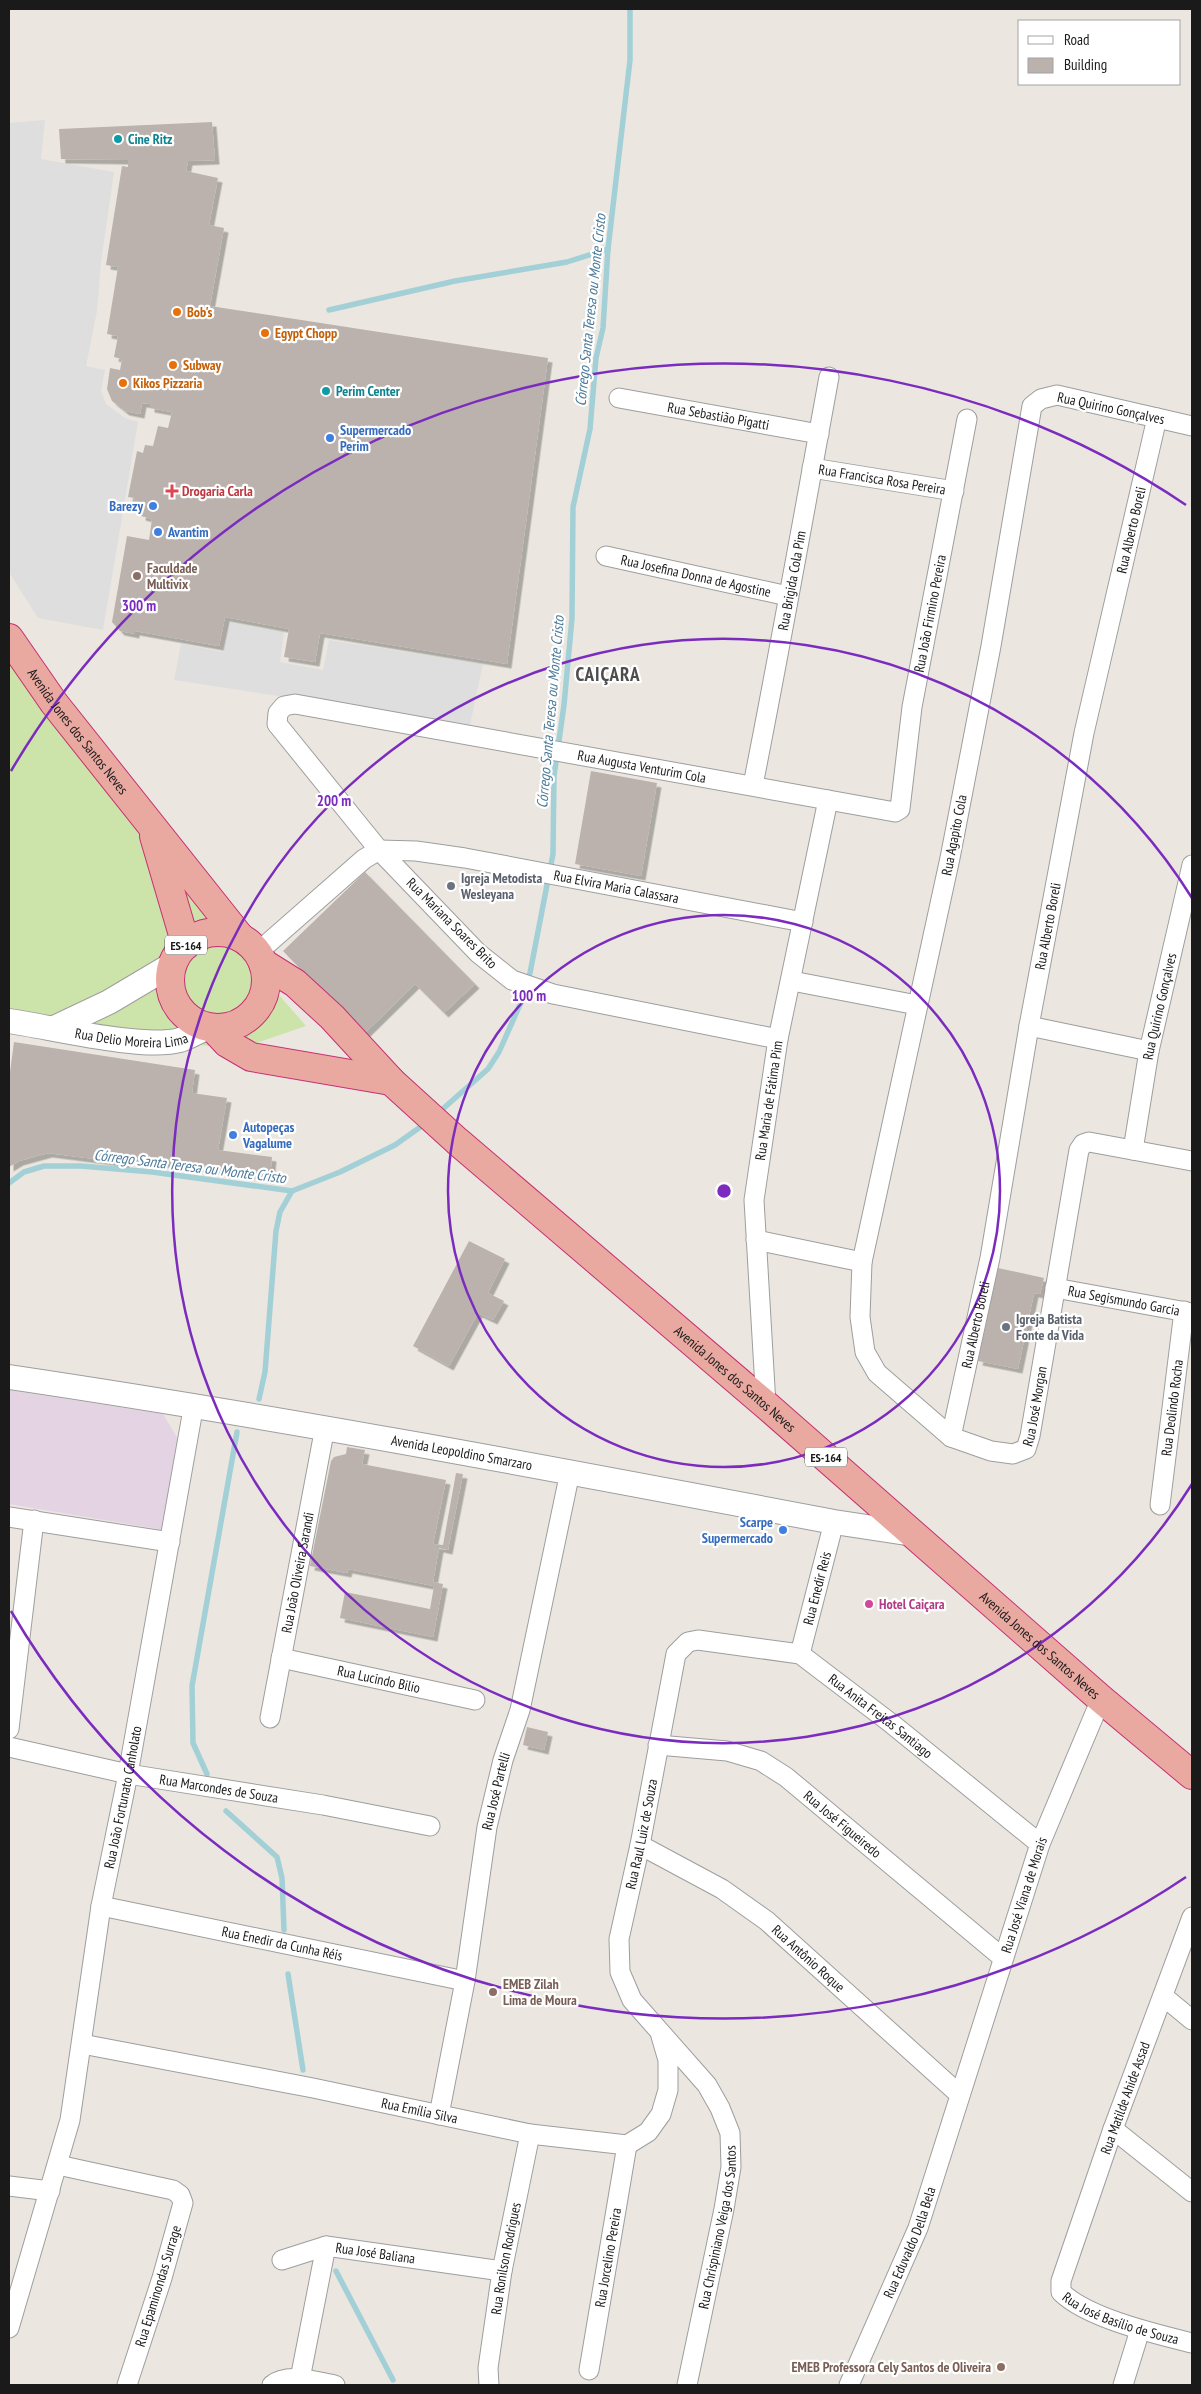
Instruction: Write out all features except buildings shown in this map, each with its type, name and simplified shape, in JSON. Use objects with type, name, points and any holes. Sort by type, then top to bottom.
[{"type":"highway","name":"Avenida Jones dos Santos Neves","points":[[9,638],[54,703],[253,951]]},
{"type":"highway","name":"Avenida Jones dos Santos Neves","points":[[150,823],[179,955],[171,987],[179,1008],[187,1017],[211,1028],[227,1043],[251,1057],[391,1081]]},
{"type":"highway","name":"Avenida Jones dos Santos Neves","points":[[179,955],[206,934],[217,933],[253,951],[294,983],[332,1017],[391,1081],[457,1142],[766,1405],[1101,1699],[1192,1775]]},
{"type":"highway","points":[[211,1028],[231,1027],[242,1022],[259,1007],[266,985],[253,951]]},
{"type":"street","name":"Rua Brigida Cola Pim","points":[[753,785],[778,663],[788,596],[829,377]]},
{"type":"street","name":"Rua Quirino Gonçalves","points":[[1032,406],[1041,398],[1057,395],[1192,426]]},
{"type":"street","name":"Rua Sebastião Pigatti","points":[[619,398],[818,434]]},
{"type":"street","name":"Rua Agapito Cola","points":[[862,1262],[950,858],[991,646],[1032,406]]},
{"type":"street","name":"Rua Alberto Boreli","points":[[952,1437],[990,1258],[1029,1026],[1084,733],[1157,418]]},
{"type":"street","name":"Rua João Firmino Pereira","points":[[900,809],[912,707],[967,419]]},
{"type":"street","name":"Rua Francisca Rosa Pereira","points":[[812,468],[954,491]]},
{"type":"street","name":"Rua Josefina Donna de Agostine","points":[[606,556],[788,596]]},
{"type":"street","name":"Rua Augusta Venturim Cola","points":[[277,724],[278,713],[284,706],[295,704],[753,785],[888,812],[900,809]]},
{"type":"street","name":"Rua Mariana Soares Brito","points":[[277,724],[379,850],[478,953],[495,968],[518,983],[538,990],[778,1039]]},
{"type":"street","name":"Rua Maria de Fátima Pim","points":[[766,1405],[754,1200],[778,1039],[792,981],[828,800]]},
{"type":"street","points":[[253,951],[364,859],[379,850]]},
{"type":"street","name":"Rua Elvira Maria Calassara","points":[[379,850],[436,853],[803,922]]},
{"type":"street","name":"Rua Quirino Gonçalves","points":[[1133,1150],[1149,1051],[1192,865]]},
{"type":"street","name":"Rua Delio Moreira Lima","points":[[54,1028],[109,1002],[179,955]]},
{"type":"street","points":[[792,981],[917,1005]]},
{"type":"street","name":"Rua Delio Moreira Lima","points":[[9,1021],[124,1040],[179,1040],[211,1028]]},
{"type":"street","points":[[1029,1026],[1149,1051]]},
{"type":"street","name":"Rua José Morgan","points":[[862,1262],[860,1317],[865,1352],[877,1373],[952,1437],[991,1451],[1013,1454],[1026,1449],[1030,1436],[1080,1150],[1083,1144],[1089,1142],[1133,1150]]},
{"type":"street","points":[[1133,1150],[1192,1161]]},
{"type":"street","points":[[756,1240],[862,1262]]},
{"type":"street","name":"Rua Segismundo Garcia","points":[[1055,1288],[1188,1312]]},
{"type":"street","name":"Rua Deolindo Rocha","points":[[1160,1505],[1188,1312]]},
{"type":"street","name":"Avenida Leopoldino Smarzaro","points":[[9,1377],[194,1404],[834,1522],[913,1534]]},
{"type":"street","name":"Rua João Fortunato Canholato","points":[[9,2328],[70,2120],[101,1906],[128,1774],[194,1404]]},
{"type":"street","name":"Rua João Oliveira Sarandi","points":[[270,1718],[325,1427]]},
{"type":"street","name":"Rua José Partelli","points":[[439,2115],[465,1981],[487,1827],[503,1760],[520,1710],[570,1472]]},
{"type":"street","points":[[9,1516],[170,1542]]},
{"type":"street","points":[[9,1729],[34,1520]]},
{"type":"street","name":"Rua Enedir Reis","points":[[800,1654],[834,1522]]},
{"type":"street","name":"Rua Anita Freitas Santiago","points":[[698,1640],[800,1654],[892,1724],[1040,1844]]},
{"type":"street","name":"Rua Raul Luiz de Souza","points":[[660,2030],[632,2000],[620,1972],[619,1938],[640,1845],[676,1654],[688,1642],[698,1640]]},
{"type":"street","name":"Rua Lucindo Bilio","points":[[281,1658],[475,1700]]},
{"type":"street","name":"Rua José Viana de Morais","points":[[960,2096],[1040,1844],[1101,1699]]},
{"type":"street","name":"Rua José Figueiredo","points":[[658,1745],[727,1751],[761,1760],[786,1777],[1003,1958]]},
{"type":"street","name":"Rua Marcondes de Souza","points":[[9,1747],[128,1774],[323,1805],[430,1826]]},
{"type":"street","name":"Rua Antônio Roque","points":[[640,1845],[722,1889],[767,1921],[960,2096]]},
{"type":"street","name":"Rua Enedir da Cunha Réis","points":[[101,1906],[465,1981]]},
{"type":"street","name":"Rua Matilde Ahide Assad","points":[[1061,2281],[1113,2129],[1192,1917]]},
{"type":"street","points":[[1163,1996],[1192,2020]]},
{"type":"street","points":[[627,2145],[648,2132],[661,2114],[668,2090],[668,2060],[660,2030]]},
{"type":"street","name":"Rua Chrispiniano Veiga dos Santos","points":[[660,2030],[707,2085],[720,2108],[730,2133],[730,2167],[724,2209],[687,2385]]},
{"type":"street","name":"Rua Emília Silva","points":[[82,2044],[313,2088],[530,2134],[627,2145]]},
{"type":"street","name":"Rua Eduvaldo Della Bela","points":[[849,2385],[918,2228],[960,2096]]},
{"type":"street","points":[[1113,2129],[1192,2192]]},
{"type":"street","name":"Rua Ronilson Rodrigues","points":[[489,2385],[488,2368],[502,2271],[530,2134]]},
{"type":"street","name":"Rua Jorcelino Pereira","points":[[589,2370],[627,2145]]},
{"type":"street","name":"Rua Epaminondas Surrage","points":[[58,2165],[173,2190],[180,2195],[183,2203],[162,2278],[127,2385]]},
{"type":"street","points":[[9,2186],[50,2191]]},
{"type":"street","points":[[282,2260],[326,2246]]},
{"type":"street","name":"Rua José Baliana","points":[[300,2379],[326,2246],[502,2271]]},
{"type":"street","name":"Rua José Basílio de Souza","points":[[1061,2281],[1061,2292],[1072,2303],[1140,2330],[1192,2343]]},
{"type":"street","points":[[1123,2385],[1140,2330]]},
{"type":"street","points":[[272,2385],[279,2380],[300,2379],[335,2385]]},
{"type":"shaded area","points":[[45,120],[41,159],[114,172],[101,262],[97,311],[86,366],[105,370],[101,391],[106,404],[125,418],[138,422],[103,630],[38,618],[9,572],[9,123]]},
{"type":"shaded area","points":[[228,622],[284,632],[280,662],[323,670],[329,640],[483,664],[470,725],[174,680],[181,644],[223,652]]},
{"type":"shaded area","points":[[9,1390],[163,1414],[181,1444],[164,1530],[9,1504]]},
{"type":"green space","points":[[9,652],[85,761],[144,840],[200,907],[306,1026],[236,1050],[9,1017]]},
{"type":"waterway","name":"Córrego Santa Teresa ou Monte Cristo","points":[[437,1114],[488,1069],[499,1052],[522,1000],[530,973],[553,854],[554,776],[564,705],[572,618],[573,507],[590,429],[596,358],[603,328],[608,249],[630,60],[630,9]]},
{"type":"waterway","points":[[329,310],[455,281],[567,262],[608,249]]},
{"type":"waterway","name":"Córrego Santa Teresa ou Monte Cristo","points":[[9,1183],[24,1172],[44,1166],[81,1166],[152,1172],[292,1191],[340,1172],[395,1145],[426,1123]]},
{"type":"waterway","points":[[259,1399],[265,1372],[276,1231],[280,1212],[292,1191]]},
{"type":"waterway","points":[[207,1774],[193,1743],[192,1686],[237,1432]]},
{"type":"waterway","points":[[226,1811],[277,1857],[282,1878],[284,1930]]},
{"type":"waterway","points":[[288,1974],[303,2070]]},
{"type":"waterway","points":[[336,2271],[393,2380]]},
{"type":"place","name":"Cine Ritz","points":[[118,139]]},
{"type":"place","name":"Bob's","points":[[177,312]]},
{"type":"place","name":"Egypt Chopp","points":[[265,333]]},
{"type":"place","name":"Subway","points":[[173,365]]},
{"type":"place","name":"Kikos Pizzaria","points":[[123,383]]},
{"type":"place","name":"Perim Center","points":[[326,391]]},
{"type":"place","name":"Supermercado Perim","points":[[330,438]]},
{"type":"place","name":"Drogaria Carla","points":[[172,491]]},
{"type":"place","name":"Barezy","points":[[153,506]]},
{"type":"place","name":"Avantim","points":[[158,532]]},
{"type":"place","name":"Faculdade Multivix","points":[[137,576]]},
{"type":"place","name":"Igreja Metodista Wesleyana","points":[[451,886]]},
{"type":"place","name":"Autopeças Vagalume","points":[[233,1135]]},
{"type":"place","name":"Igreja Batista Fonte da Vida","points":[[1006,1327]]},
{"type":"place","name":"Scarpe Supermercado","points":[[783,1530]]},
{"type":"place","name":"Hotel Caiçara","points":[[869,1604]]},
{"type":"place","name":"EMEB Zilah Lima de Moura","points":[[493,1992]]},
{"type":"place","name":"EMEB Professora Cely Santos de Oliveira","points":[[1001,2367]]},
{"type":"district","name":"CAIÇARA","points":[[608,674]]}]
